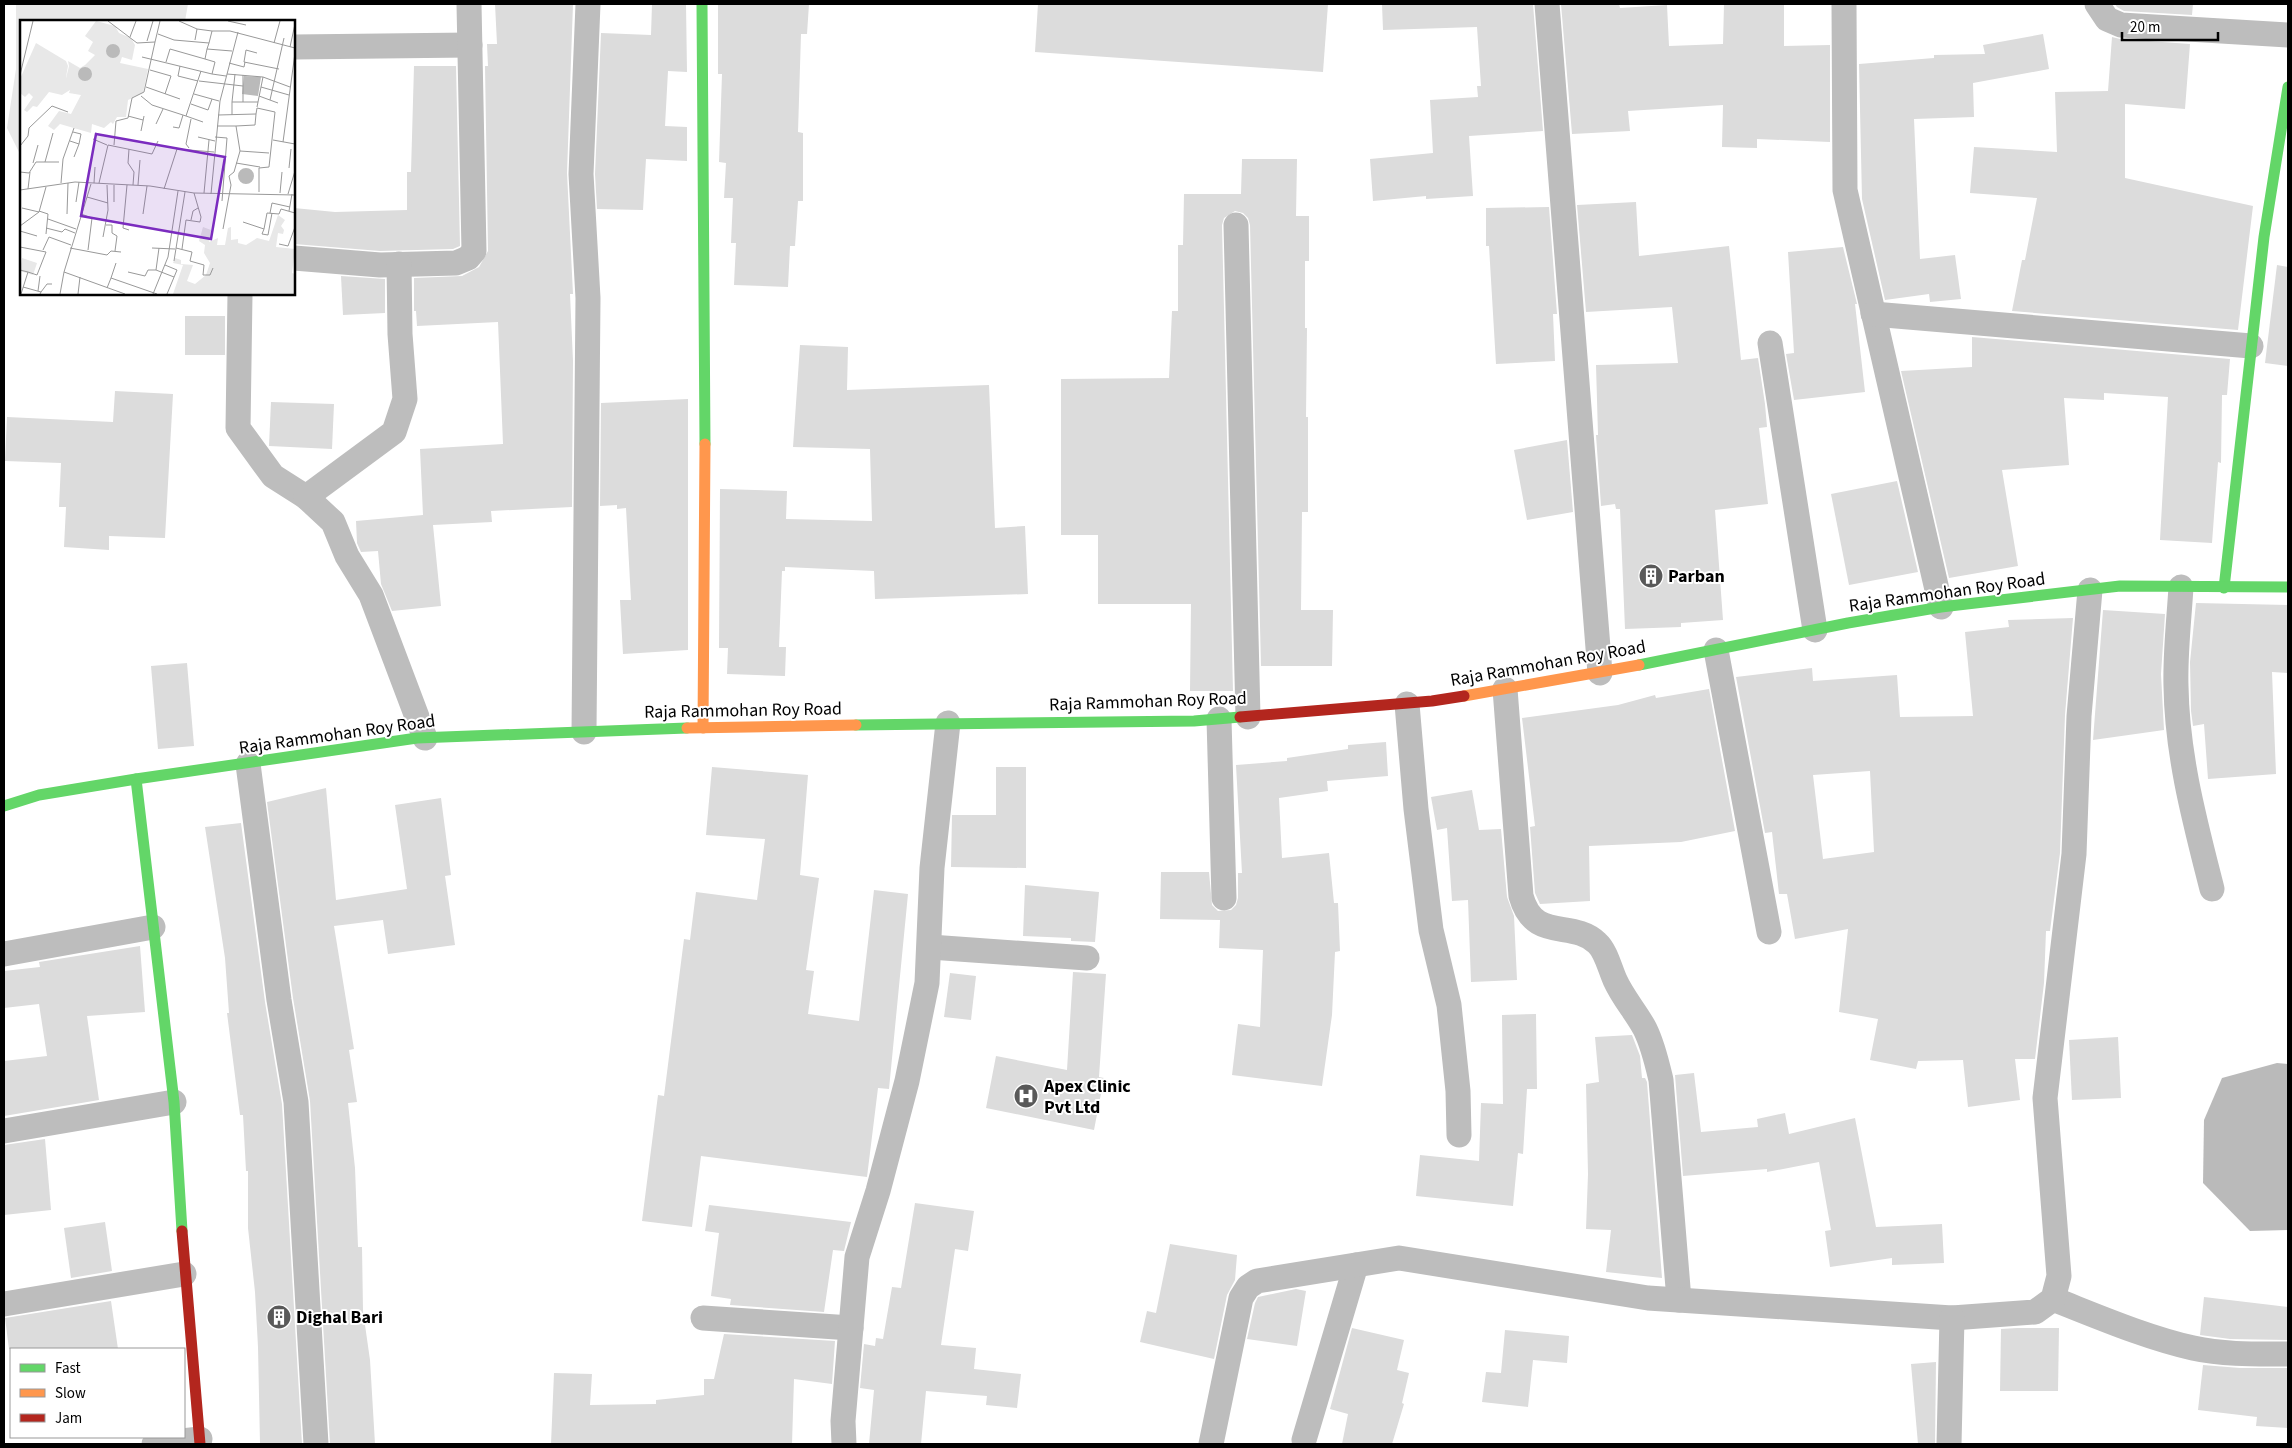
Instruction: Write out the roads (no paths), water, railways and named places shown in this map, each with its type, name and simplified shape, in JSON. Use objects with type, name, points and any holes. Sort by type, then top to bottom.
[{"type":"main road","points":[[702,4],[705,531],[703,728]]},
{"type":"main road","points":[[2224,588],[2264,237],[2288,87]]},
{"type":"main road","name":"Raja Rammohan Roy Road","points":[[4,806],[39,796],[136,779],[425,738],[703,728],[948,723],[1194,721],[1407,704],[1505,690],[1600,673],[1940,607],[2120,586],[2288,587]]},
{"type":"main road","points":[[136,779],[174,1102],[184,1274],[200,1442]]},
{"type":"street","points":[[295,258],[380,265],[456,263],[468,258],[474,251],[469,4]]},
{"type":"street","points":[[584,732],[588,298],[581,174],[588,4]]},
{"type":"street","points":[[1547,4],[1600,673]]},
{"type":"street","points":[[1844,4],[1845,190],[1940,607]]},
{"type":"street","points":[[2097,4],[2107,19],[2121,25],[2288,35]]},
{"type":"street","points":[[295,47],[470,45]]},
{"type":"street","points":[[1236,225],[1248,717]]},
{"type":"street","points":[[306,497],[394,432],[405,399],[400,334],[399,264]]},
{"type":"street","points":[[240,295],[238,428],[272,476],[306,497],[333,522],[347,556],[371,595],[425,738]]},
{"type":"street","points":[[1873,314],[2252,346]]},
{"type":"street","points":[[1770,343],[1815,630]]},
{"type":"street","points":[[2181,587],[2176,685],[2179,734],[2187,792],[2212,889]]},
{"type":"street","points":[[1211,1444],[1241,1298],[1248,1287],[1257,1281],[1399,1258],[1648,1298],[1952,1318],[2035,1312],[2053,1300],[2059,1276],[2046,1098],[2074,854],[2080,716],[2090,590]]},
{"type":"street","points":[[1716,650],[1769,932]]},
{"type":"street","points":[[1505,690],[1521,896],[1525,910],[1536,922],[1565,931],[1587,935],[1599,944],[1627,1003],[1645,1029],[1656,1057],[1661,1080],[1678,1300]]},
{"type":"street","points":[[1407,704],[1416,809],[1432,930],[1449,1004],[1458,1091],[1458,1135]]},
{"type":"street","points":[[1219,719],[1224,898]]},
{"type":"street","points":[[844,1444],[843,1421],[857,1256],[878,1191],[908,1080],[927,983],[932,868],[948,723]]},
{"type":"street","points":[[248,764],[279,1000],[296,1102],[316,1444]]},
{"type":"street","points":[[4,954],[153,927]]},
{"type":"street","points":[[930,947],[1087,958]]},
{"type":"street","points":[[4,1131],[174,1102]]},
{"type":"street","points":[[1304,1440],[1356,1266]]},
{"type":"street","points":[[4,1304],[184,1274]]},
{"type":"street","points":[[2053,1300],[2160,1339],[2194,1348],[2229,1353],[2288,1354]]},
{"type":"street","points":[[704,1318],[851,1328]]},
{"type":"street","points":[[1949,1444],[1952,1318]]},
{"type":"street","points":[[154,1444],[200,1442]]},
{"type":"place","name":"Parban","points":[[1651,576]]},
{"type":"place","name":"Apex Clinic Pvt Ltd","points":[[1026,1096]]},
{"type":"place","name":"Dighal Bari","points":[[279,1317]]}]
